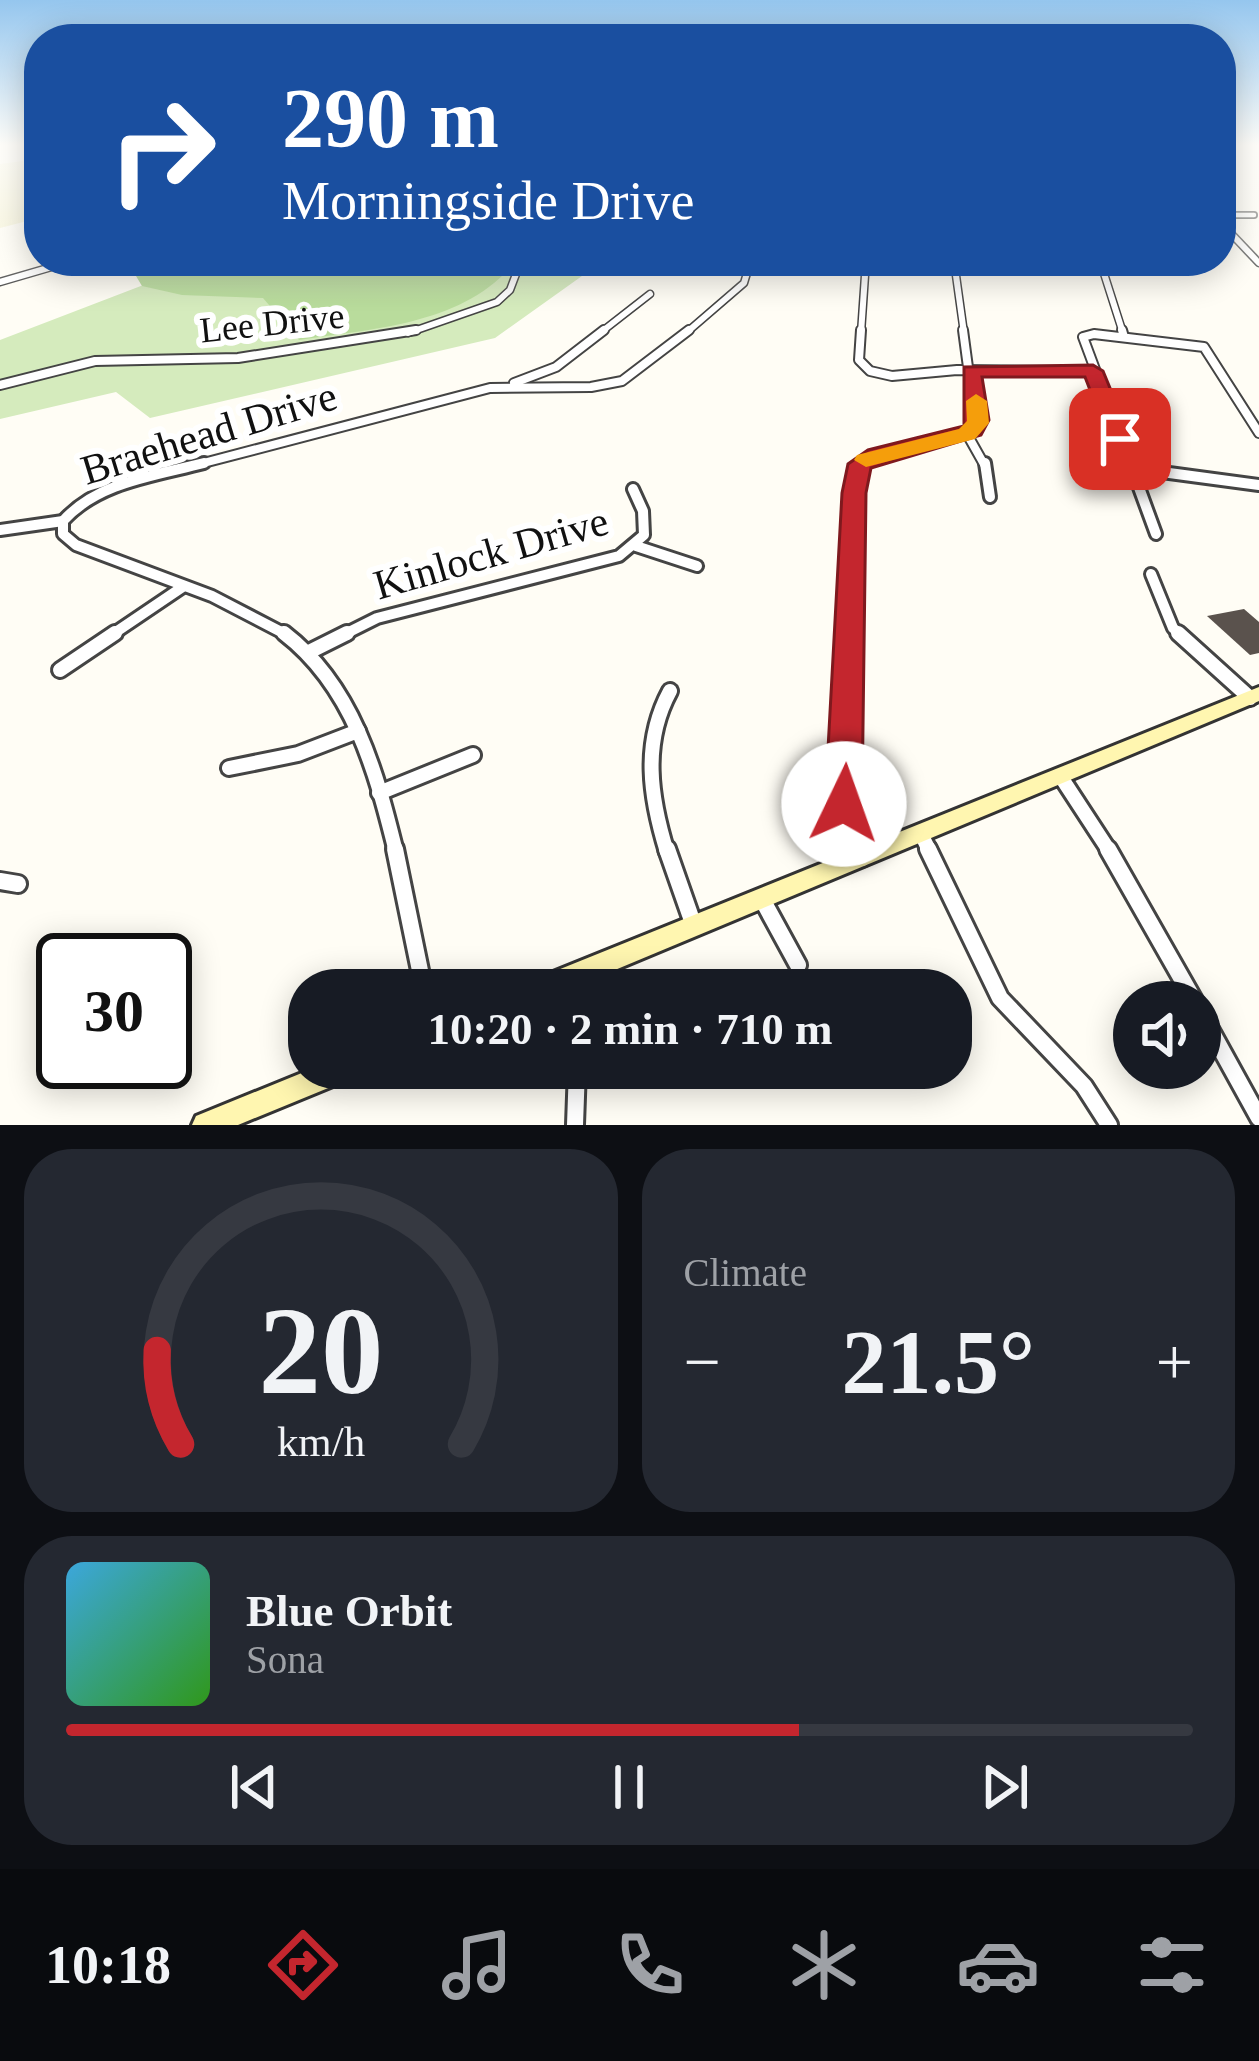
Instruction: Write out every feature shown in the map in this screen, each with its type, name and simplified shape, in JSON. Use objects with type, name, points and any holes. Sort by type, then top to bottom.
[{"type":"main road","points":[[599,969],[1255,696]]},
{"type":"main road","points":[[205,1125],[294,1089]]},
{"type":"street","points":[[1236,218],[1257,216]]},
{"type":"street","points":[[1236,233],[1259,263]]},
{"type":"street","name":"Lee Drive","points":[[0,385],[95,361],[238,358],[407,333],[493,305],[510,290],[515,276]]},
{"type":"street","name":"Braehead Drive","points":[[419,969],[379,793],[358,730],[327,673],[310,652],[276,628],[76,545],[63,534],[63,521],[89,497],[137,480],[510,386],[591,387],[626,380],[744,283],[746,276]]},
{"type":"street","points":[[865,276],[861,365],[892,376],[1093,371]]},
{"type":"street","points":[[862,858],[850,836],[844,804],[857,470],[871,457],[967,434],[978,423],[956,276]]},
{"type":"street","points":[[1105,276],[1124,337]]},
{"type":"street","points":[[510,386],[556,368],[650,294]]},
{"type":"street","points":[[1156,534],[1083,337],[1204,347],[1259,433]]},
{"type":"street","points":[[967,434],[984,460],[990,496]]},
{"type":"street","points":[[1132,468],[1259,485]]},
{"type":"street","name":"Kinlock Drive","points":[[310,652],[377,618],[608,561],[636,546],[644,535],[645,522],[632,489]]},
{"type":"street","points":[[0,530],[63,521]]},
{"type":"street","points":[[636,546],[698,566]]},
{"type":"street","points":[[1151,574],[1173,628],[1255,696]]},
{"type":"street","points":[[60,670],[184,586]]},
{"type":"street","points":[[670,692],[651,722],[656,815],[664,852],[694,926]]},
{"type":"street","points":[[229,768],[298,754],[358,730]]},
{"type":"street","points":[[379,793],[473,755]]},
{"type":"street","points":[[1061,776],[1183,981]]},
{"type":"street","points":[[921,834],[1000,998],[1017,1022],[1074,1070],[1109,1125]]},
{"type":"street","points":[[0,881],[18,884]]},
{"type":"street","points":[[762,898],[799,965]]},
{"type":"street","points":[[1221,1049],[1259,1118]]},
{"type":"street","points":[[575,1125],[576,1089]]},
{"type":"shaded area","points":[[0,196],[24,196],[24,222],[0,228]]},
{"type":"green space","points":[[136,276],[501,276],[471,299],[445,311],[387,327],[299,340],[263,298],[182,295],[142,286]]},
{"type":"green space","points":[[167,276],[582,276],[495,338],[150,418],[116,392],[0,419],[0,340]]},
{"type":"building","points":[[1244,609],[1259,622],[1259,653],[1250,655],[1207,616]]},
{"type":"slow traffic","points":[[866,460],[967,434],[978,423],[976,401]]},
{"type":"route","points":[[844,804],[854,493],[860,464],[876,455],[973,430],[978,420],[971,371],[1093,371],[1120,439]]}]
